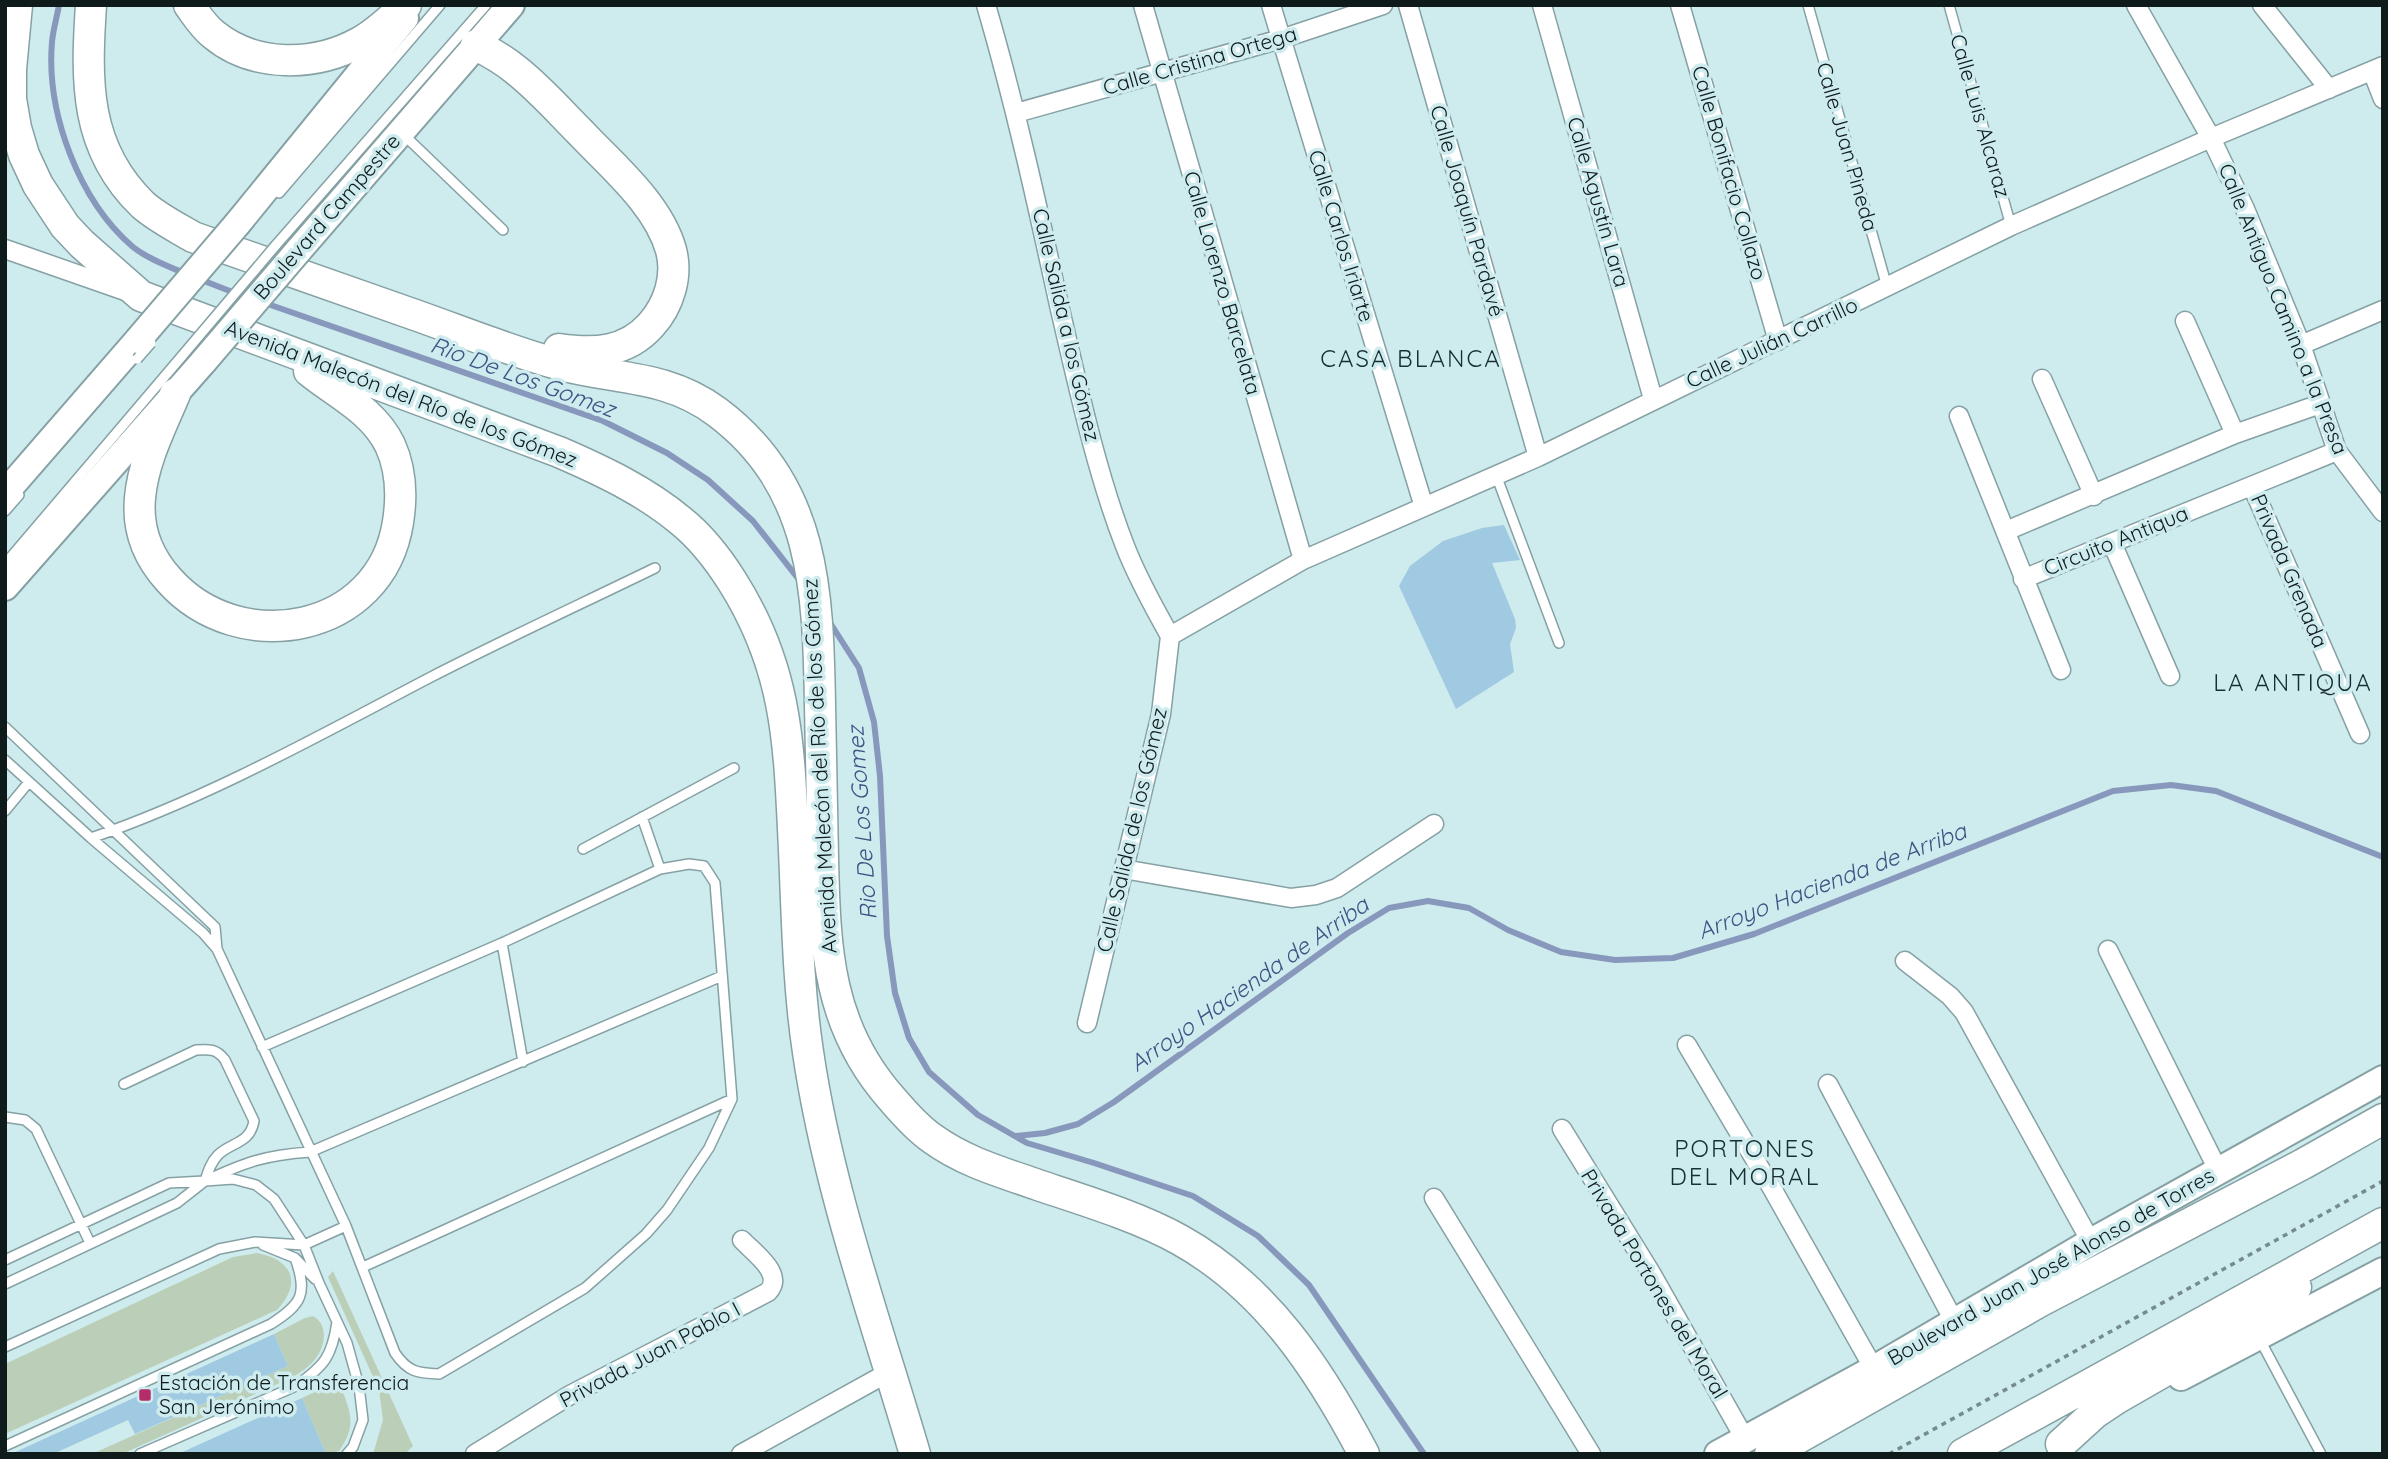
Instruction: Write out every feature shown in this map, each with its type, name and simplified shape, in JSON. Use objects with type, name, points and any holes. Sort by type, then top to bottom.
[{"type":"main road","name":"Avenida Malecón del Río de los Gómez","points":[[17,5],[11,69],[12,99],[16,128],[24,155],[45,197],[65,226],[141,296],[559,452],[608,474],[645,494],[683,522],[718,559],[748,606],[768,648],[783,710],[790,759],[803,1003],[818,1111],[832,1178],[915,1454]]},
{"type":"main road","name":"Avenida Malecón del Río de los Gómez","points":[[91,5],[88,55],[89,92],[94,124],[105,153],[123,183],[145,206],[193,237],[480,338],[553,363],[644,379],[695,398],[716,411],[758,452],[790,499],[810,556],[817,610],[824,891],[829,965],[835,997],[861,1058],[890,1097],[928,1136],[954,1153],[982,1167],[1066,1194],[1176,1238],[1214,1261],[1251,1291],[1280,1322],[1310,1362],[1364,1454]]},
{"type":"main road","points":[[189,5],[203,24],[229,44],[270,59],[294,61],[326,56],[362,41],[406,5]]},
{"type":"main road","points":[[14,492],[143,346],[239,231],[415,5]]},
{"type":"main road","name":"Boulevard Campestre","points":[[5,587],[175,394],[193,358],[287,248],[401,132],[511,5]]},
{"type":"main road","points":[[476,45],[514,68],[533,84],[631,187],[657,219],[667,239],[673,267],[671,289],[656,320],[635,339],[616,349],[567,350],[480,338]]},
{"type":"main road","points":[[175,394],[151,453],[140,497],[140,522],[145,544],[158,568],[192,602],[230,620],[277,627],[298,625],[326,617],[348,605],[369,585],[385,563],[396,537],[402,501],[398,469],[390,444],[371,418],[350,399],[315,376],[281,348]]},
{"type":"main road","name":"Boulevard Juan José Alonso de Torres","points":[[1758,1446],[1874,1369],[1954,1321],[2383,1079]]},
{"type":"main road","name":"Boulevard Juan José Alonso de Torres","points":[[1718,1454],[1758,1446],[2303,1164],[2383,1119]]},
{"type":"main road","points":[[1963,1454],[2383,1223]]},
{"type":"main road","points":[[2054,1449],[2087,1419],[2116,1399],[2260,1315],[2293,1290],[2328,1254]]},
{"type":"main road","points":[[2054,1449],[2383,1271]]},
{"type":"street","name":"Calle Salida a los Gómez","points":[[986,5],[1016,113],[1073,366],[1100,467],[1124,544],[1147,595],[1170,636]]},
{"type":"street","name":"Calle Lorenzo Barcelata","points":[[1143,5],[1303,560]]},
{"type":"street","name":"Calle Carlos Iriarte","points":[[1271,5],[1424,507]]},
{"type":"street","name":"Calle Cristina Ortega","points":[[1016,113],[1280,39],[1383,5]]},
{"type":"street","name":"Calle Joaquín Pardavé","points":[[1408,5],[1538,457]]},
{"type":"street","name":"Calle Agustín Lara","points":[[1542,5],[1653,399]]},
{"type":"street","name":"Calle Bonifacio Collazo","points":[[1679,5],[1778,341]]},
{"type":"street","name":"Calle Antiguo Camino a la Presa","points":[[2136,5],[2211,138],[2245,209],[2301,345],[2337,450],[2383,512]]},
{"type":"street","points":[[2262,5],[2329,89]]},
{"type":"street","points":[[2377,69],[2383,99]]},
{"type":"street","name":"Calle Julián Carrillo","points":[[1170,636],[1303,560],[1538,457],[2011,226],[2377,69]]},
{"type":"street","points":[[5,249],[108,287],[141,296]]},
{"type":"street","points":[[2301,345],[2383,310]]},
{"type":"street","points":[[2185,321],[2235,434]]},
{"type":"street","points":[[2042,379],[2094,496]]},
{"type":"street","points":[[2006,531],[2235,434],[2320,404]]},
{"type":"street","name":"Circuito Antiqua","points":[[1959,416],[2023,579],[2337,450]]},
{"type":"street","name":"Privada Grenada","points":[[2252,486],[2360,734]]},
{"type":"street","points":[[2112,543],[2170,676]]},
{"type":"street","points":[[2023,579],[2061,670]]},
{"type":"street","name":"Calle Salida de los Gómez","points":[[1087,1023],[1161,714],[1170,636]]},
{"type":"street","points":[[1123,869],[1291,898],[1317,895],[1337,888],[1434,824]]},
{"type":"street","points":[[2108,950],[2218,1170]]},
{"type":"street","points":[[1905,961],[1944,990],[1964,1012],[2091,1242]]},
{"type":"street","points":[[1687,1045],[1874,1369]]},
{"type":"street","points":[[1828,1084],[1954,1321]]},
{"type":"street","name":"Privada Portones del Moral","points":[[1562,1129],[1758,1446]]},
{"type":"street","points":[[1434,1198],[1591,1454]]},
{"type":"street","name":"Privada Juan Pablo I","points":[[475,1454],[570,1395],[768,1292],[774,1284],[773,1273],[742,1240]]},
{"type":"street","points":[[741,1454],[891,1371]]},
{"type":"lane","points":[[275,198],[440,5]]},
{"type":"lane","points":[[287,248],[486,5]]},
{"type":"lane","name":"Calle Juan Pineda","points":[[1808,5],[1887,288]]},
{"type":"lane","name":"Calle Luis Alcaraz","points":[[1949,5],[2011,226]]},
{"type":"lane","points":[[401,132],[503,230]]},
{"type":"lane","points":[[222,259],[239,231]]},
{"type":"lane","points":[[171,319],[188,299]]},
{"type":"lane","points":[[128,369],[143,346]]},
{"type":"lane","points":[[5,564],[193,358]]},
{"type":"lane","points":[[1496,475],[1559,643]]},
{"type":"lane","points":[[5,511],[14,492]]},
{"type":"lane","points":[[91,838],[151,816],[254,769],[432,677],[655,568]]},
{"type":"lane","points":[[5,727],[215,927],[217,949]]},
{"type":"lane","points":[[5,760],[91,838],[203,933],[217,949],[310,1152],[346,1226],[395,1353],[404,1366],[420,1373],[439,1374],[585,1288],[646,1234],[684,1188],[709,1148],[732,1099],[715,883],[704,866],[689,864],[660,869],[502,943],[262,1047]]},
{"type":"lane","points":[[583,849],[734,768]]},
{"type":"lane","points":[[5,811],[29,782]]},
{"type":"lane","points":[[642,817],[660,869]]},
{"type":"lane","points":[[150,888],[161,876]]},
{"type":"lane","points":[[502,943],[523,1062]]},
{"type":"lane","points":[[5,1284],[177,1203],[205,1181],[240,1164],[275,1154],[310,1152],[722,976]]},
{"type":"lane","points":[[124,1084],[196,1050],[219,1052],[254,1122],[252,1131],[245,1140],[220,1154],[210,1167],[205,1181]]},
{"type":"lane","points":[[363,1267],[732,1099]]},
{"type":"lane","points":[[5,1117],[25,1120],[36,1129],[90,1243]]},
{"type":"lane","points":[[5,1260],[169,1183],[233,1179],[256,1185],[274,1199],[304,1245],[347,1343],[359,1386],[363,1420],[353,1447],[347,1454]]},
{"type":"lane","points":[[5,1347],[219,1249],[255,1242],[304,1245],[346,1226]]},
{"type":"lane","points":[[255,1242],[295,1258],[319,1283]]},
{"type":"lane","points":[[5,1446],[271,1324],[296,1305],[302,1294],[302,1278],[295,1258]]},
{"type":"lane","points":[[140,1454],[296,1387],[318,1370],[329,1354],[334,1346],[337,1322]]},
{"type":"lane","points":[[2258,1337],[2321,1454]]},
{"type":"path","points":[[1889,1454],[2383,1181]]},
{"type":"green space","points":[[257,1253],[279,1261],[290,1274],[289,1291],[277,1310],[5,1434],[5,1364],[233,1257]]},
{"type":"green space","points":[[333,1271],[413,1446],[405,1454],[373,1454],[383,1420],[379,1390],[328,1277]]},
{"type":"green space","points":[[313,1316],[323,1330],[322,1348],[311,1364],[293,1377],[122,1454],[92,1454],[288,1366],[274,1334]]},
{"type":"green space","points":[[333,1383],[340,1385],[349,1411],[350,1426],[339,1451],[326,1454],[302,1398]]},
{"type":"building","points":[[1504,525],[1520,560],[1492,563],[1515,619],[1516,628],[1510,644],[1514,672],[1456,709],[1399,586],[1410,566],[1443,541],[1482,528]]},
{"type":"building","points":[[274,1334],[288,1366],[135,1434],[128,1420],[53,1454],[11,1454]]},
{"type":"building","points":[[302,1398],[326,1454],[178,1454]]},
{"type":"waterway","name":"Rio De Los Gomez","points":[[59,5],[52,42],[55,98],[70,154],[82,181],[97,206],[133,247],[186,274]]},
{"type":"waterway","name":"Rio De Los Gomez","points":[[199,279],[248,298]]},
{"type":"waterway","name":"Rio De Los Gomez","points":[[262,302],[603,421],[667,453],[708,480],[753,521],[800,581]]},
{"type":"waterway","name":"Rio De Los Gomez","points":[[827,618],[859,668],[874,722],[880,776],[887,936],[895,993],[909,1038],[929,1072],[978,1115],[1027,1143],[1193,1196],[1258,1236],[1309,1285],[1424,1454]]},
{"type":"waterway","name":"Arroyo Hacienda de Arriba","points":[[1015,1136],[1045,1133],[1078,1124],[1114,1102],[1348,933],[1389,908],[1428,901],[1469,908],[1508,930],[1561,952],[1615,960],[1673,958],[1754,934],[2113,791],[2171,785],[2216,791],[2383,857]]},
{"type":"place","name":"Estación de Transferencia San Jerónimo","points":[[145,1395]]},
{"type":"district","name":"CASA BLANCA","points":[[1411,359]]},
{"type":"district","name":"LA ANTIQUA","points":[[2293,683]]},
{"type":"district","name":"PORTONES DEL MORAL","points":[[1745,1163]]}]
